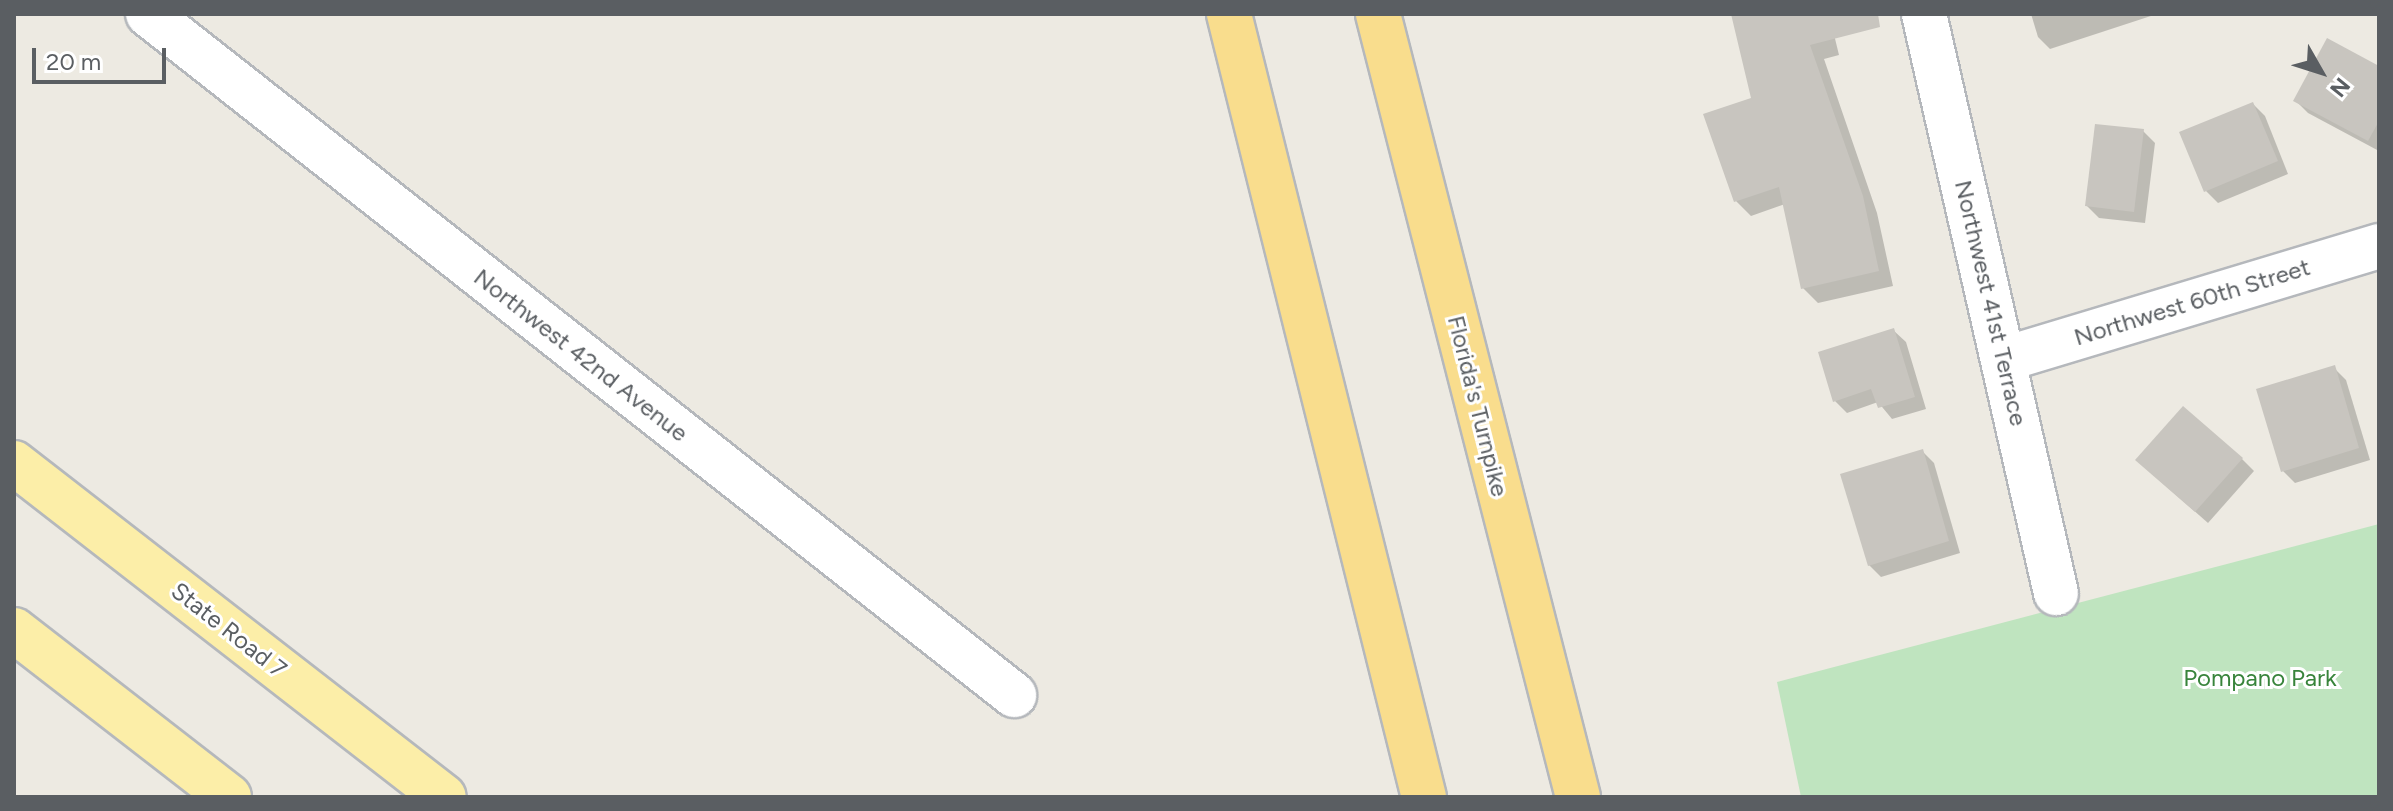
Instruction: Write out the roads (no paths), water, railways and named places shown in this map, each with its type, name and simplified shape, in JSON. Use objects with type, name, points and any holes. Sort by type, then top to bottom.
[{"type":"highway","points":[[1229,14],[1424,797]]},
{"type":"highway","name":"Florida's Turnpike","points":[[1378,14],[1578,797]]},
{"type":"main road","name":"State Road 7","points":[[14,463],[444,797]]},
{"type":"main road","points":[[14,630],[229,797]]},
{"type":"street","name":"Northwest 42nd Avenue","points":[[148,14],[1014,695]]},
{"type":"street","name":"Northwest 41st Terrace","points":[[1924,14],[2056,593]]},
{"type":"street","name":"Northwest 60th Street","points":[[2005,359],[2379,246]]},
{"type":"park label","name":"Pompano Park","points":[[2260,678]]}]
